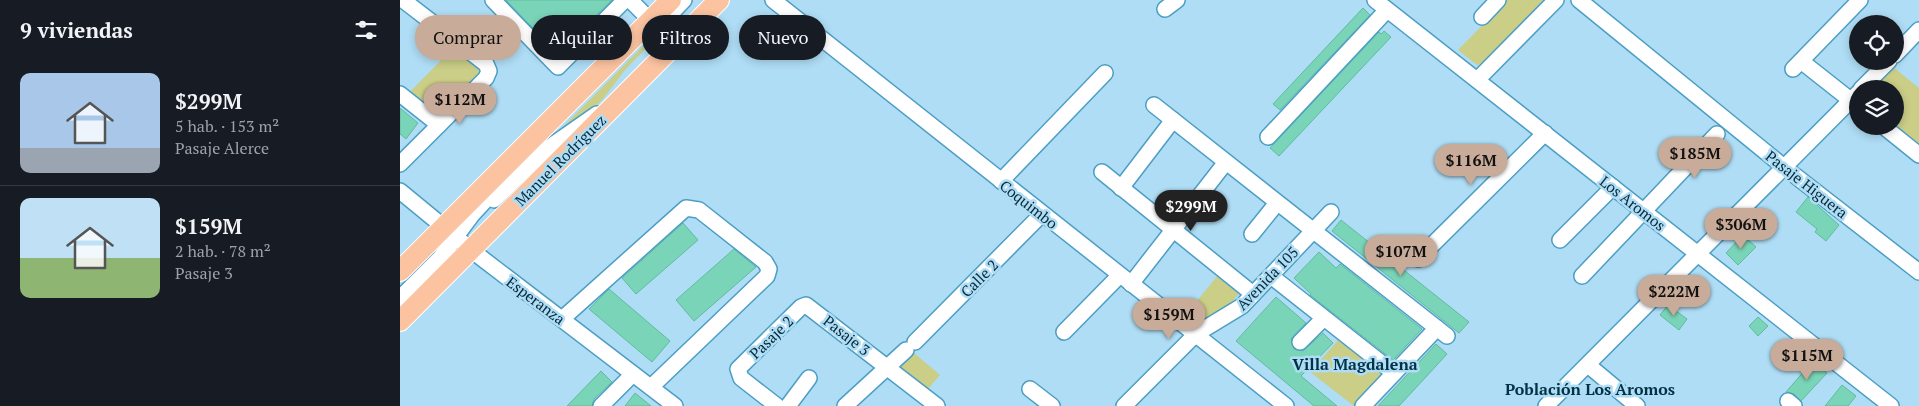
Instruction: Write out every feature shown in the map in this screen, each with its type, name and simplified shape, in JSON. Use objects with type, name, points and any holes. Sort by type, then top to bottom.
[{"type":"main road","name":"Manuel Rodríguez","points":[[656,15],[671,0]]},
{"type":"main road","name":"Manuel Rodríguez","points":[[400,271],[458,239],[612,108],[720,0]]},
{"type":"main road","name":"Manuel Rodríguez","points":[[400,321],[458,239],[642,30]]},
{"type":"street","points":[[400,164],[486,78],[489,71],[486,64],[403,0]]},
{"type":"street","points":[[493,0],[558,67],[625,0]]},
{"type":"street","points":[[630,0],[646,15]]},
{"type":"street","points":[[400,308],[442,266],[488,196],[684,0]]},
{"type":"street","name":"Coquimbo","points":[[773,0],[1286,406]]},
{"type":"street","name":"Los Aromos","points":[[1375,0],[1891,406]]},
{"type":"street","points":[[1482,17],[1498,0]]},
{"type":"street","points":[[1476,80],[1556,0]]},
{"type":"street","name":"Pasaje Higuera","points":[[1579,0],[1784,167],[1919,272]]},
{"type":"street","points":[[1849,95],[1797,65],[1860,0]]},
{"type":"street","points":[[1268,137],[1388,10]]},
{"type":"street","points":[[1904,46],[1919,30]]},
{"type":"street","points":[[1871,80],[1880,70]]},
{"type":"street","points":[[1001,181],[1105,74]]},
{"type":"street","points":[[400,94],[439,125]]},
{"type":"street","points":[[1154,105],[1442,332],[1394,373],[1363,406]]},
{"type":"street","points":[[1546,406],[1784,167],[1849,105]]},
{"type":"street","points":[[1121,188],[1173,120]]},
{"type":"street","points":[[1418,260],[1545,133]]},
{"type":"street","points":[[1582,276],[1717,134]]},
{"type":"street","points":[[1894,135],[1919,155]]},
{"type":"street","points":[[1064,332],[1126,280],[1173,230],[1226,162]]},
{"type":"street","points":[[1102,172],[1253,294]]},
{"type":"street","points":[[1560,240],[1613,187]]},
{"type":"street","name":"Esperanza","points":[[400,191],[458,239],[675,406]]},
{"type":"street","points":[[1252,234],[1277,203]]},
{"type":"street","points":[[562,319],[681,210],[690,207],[699,210],[765,262],[769,273],[651,387]]},
{"type":"street","name":"Avenida 105","points":[[1196,334],[1236,311],[1331,212]]},
{"type":"street","name":"Calle 2","points":[[845,406],[910,346],[1042,214]]},
{"type":"street","points":[[400,298],[458,239]]},
{"type":"street","points":[[1270,276],[1394,373]]},
{"type":"street","name":"Pasaje 3","points":[[806,305],[937,406]]},
{"type":"street","name":"Pasaje 2","points":[[776,406],[741,378],[738,372],[740,366],[806,305]]},
{"type":"street","points":[[1300,342],[1324,318]]},
{"type":"street","points":[[1124,406],[1196,334]]},
{"type":"street","points":[[1588,365],[1637,406]]},
{"type":"street","points":[[601,406],[633,374]]},
{"type":"street","points":[[788,406],[809,378]]},
{"type":"street","points":[[1030,390],[1052,406]]},
{"type":"green space","points":[[689,0],[693,0],[678,15],[674,15]]},
{"type":"green space","points":[[1507,0],[1544,0],[1482,63],[1477,65],[1458,50]]},
{"type":"green space","points":[[642,47],[642,52],[625,70],[602,100],[584,118],[546,144],[629,60],[632,60],[632,57]]},
{"type":"green space","points":[[441,60],[470,60],[479,67],[480,72],[439,113],[434,114],[409,93]]},
{"type":"green space","points":[[1890,70],[1897,70],[1919,88],[1919,147],[1904,134],[1904,80],[1880,80]]},
{"type":"green space","points":[[1219,274],[1241,291],[1228,307],[1199,322],[1187,313]]},
{"type":"green space","points":[[1340,338],[1385,373],[1354,406],[1310,372]]},
{"type":"green space","points":[[914,353],[940,375],[926,391],[898,368]]},
{"type":"building","points":[[506,0],[612,0],[596,15],[531,15],[531,26]]},
{"type":"building","points":[[1363,8],[1370,15],[1280,110],[1273,104]]},
{"type":"building","points":[[1384,31],[1391,37],[1279,156],[1270,148],[1379,32],[1381,34]]},
{"type":"building","points":[[400,108],[418,123],[406,139],[400,134]]},
{"type":"building","points":[[1808,197],[1839,225],[1826,241],[1815,232],[1817,229],[1796,212]]},
{"type":"building","points":[[1341,220],[1469,322],[1459,333],[1332,231]]},
{"type":"building","points":[[683,223],[698,240],[636,294],[622,278]]},
{"type":"building","points":[[1743,235],[1756,247],[1738,265],[1726,253]]},
{"type":"building","points":[[734,249],[756,267],[694,321],[676,300]]},
{"type":"building","points":[[1319,252],[1336,268],[1340,264],[1422,329],[1393,360],[1310,295],[1294,278]]},
{"type":"building","points":[[609,289],[670,341],[652,362],[589,309]]},
{"type":"building","points":[[1276,297],[1306,323],[1291,339],[1294,349],[1303,351],[1323,333],[1333,343],[1301,376],[1337,406],[1314,406],[1236,341]]},
{"type":"building","points":[[1668,305],[1687,319],[1679,330],[1660,315]]},
{"type":"building","points":[[1758,317],[1768,326],[1758,336],[1749,326]]},
{"type":"building","points":[[1436,344],[1447,354],[1399,406],[1378,406]]},
{"type":"building","points":[[1812,362],[1827,373],[1801,401],[1794,394],[1786,392]]},
{"type":"building","points":[[601,371],[612,382],[594,399],[592,406],[567,406]]},
{"type":"building","points":[[1842,385],[1856,396],[1848,406],[1825,406]]},
{"type":"building","points":[[635,393],[651,406],[625,406]]},
{"type":"district","name":"Villa Magdalena","points":[[1355,364]]},
{"type":"district","name":"Población Los Aromos","points":[[1590,389]]}]
